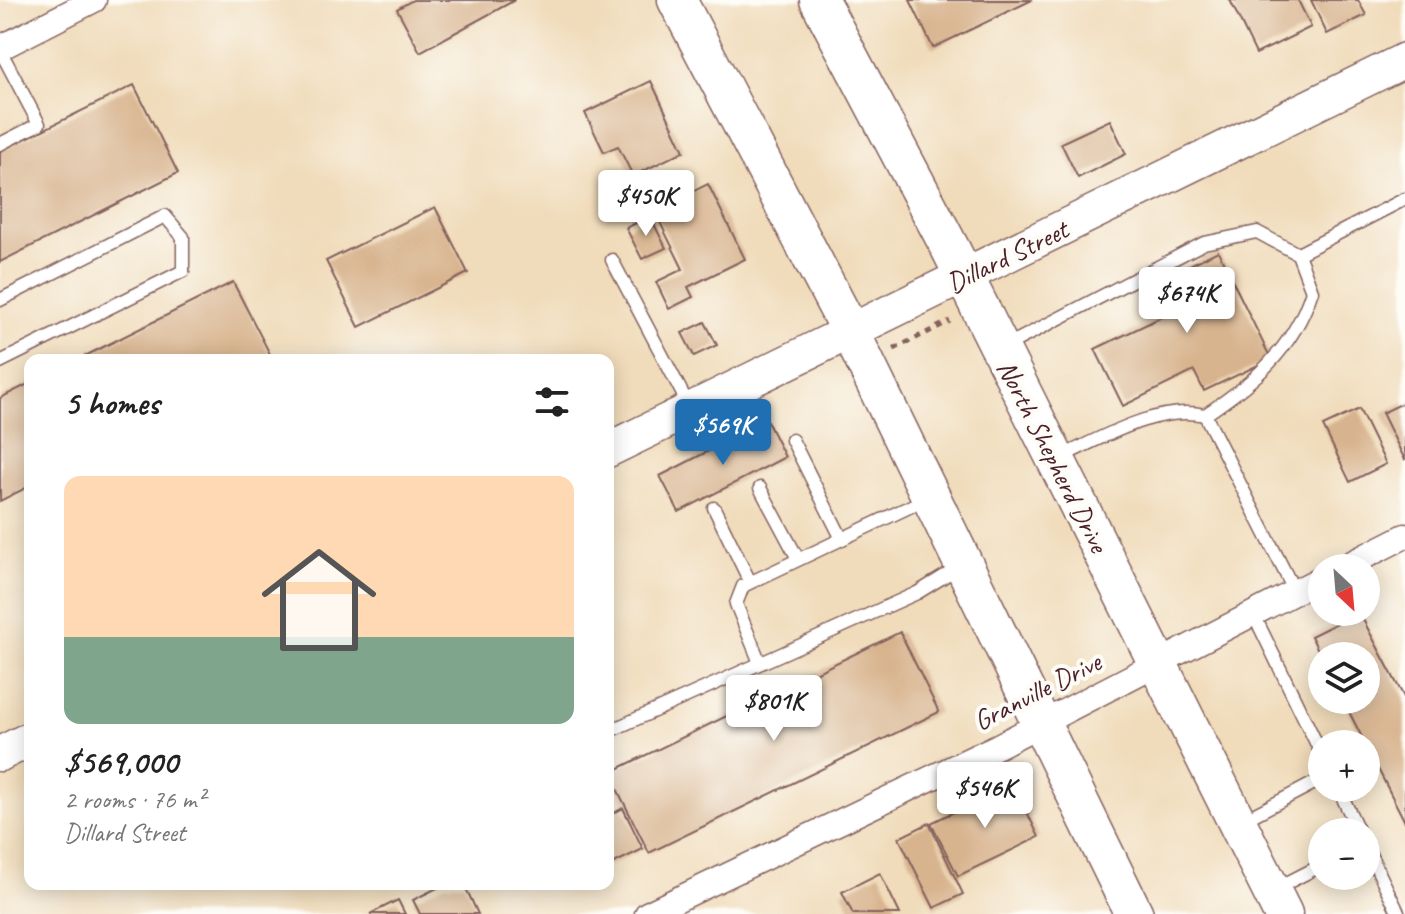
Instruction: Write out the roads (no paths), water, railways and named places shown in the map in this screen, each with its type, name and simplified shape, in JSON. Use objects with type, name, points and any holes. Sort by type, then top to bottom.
[{"type":"main road","points":[[677,0],[849,329],[1134,914]]},
{"type":"main road","name":"North Shepherd Drive","points":[[819,0],[965,277],[1278,902]]},
{"type":"street","points":[[0,49],[94,0]]},
{"type":"street","name":"Dillard Street","points":[[614,447],[849,329],[965,277],[1405,60]]},
{"type":"street","points":[[1370,554],[1405,536]]},
{"type":"street","name":"Granville Drive","points":[[647,914],[1041,723],[1308,585]]},
{"type":"street","points":[[0,754],[24,742]]},
{"type":"lane","points":[[0,49],[39,124],[0,144]]},
{"type":"lane","points":[[1298,254],[1405,199]]},
{"type":"lane","points":[[0,300],[165,216],[183,237],[183,271],[0,362]]},
{"type":"lane","points":[[1000,350],[1204,243],[1257,232],[1298,254],[1312,291],[1287,345],[1259,377],[1205,415],[1191,412],[1130,426],[1055,459]]},
{"type":"lane","points":[[612,260],[690,409]]},
{"type":"lane","points":[[1205,415],[1295,592]]},
{"type":"lane","points":[[792,440],[842,539]]},
{"type":"lane","points":[[760,488],[798,559]]},
{"type":"lane","points":[[760,663],[736,604],[743,586],[931,496]]},
{"type":"lane","points":[[714,508],[750,582]]},
{"type":"lane","points":[[614,729],[917,593],[964,565]]},
{"type":"lane","points":[[1253,613],[1310,730]]},
{"type":"lane","points":[[1237,823],[1308,786]]},
{"type":"lane","points":[[1380,875],[1399,914]]},
{"type":"lane","points":[[1278,902],[1308,877]]}]
